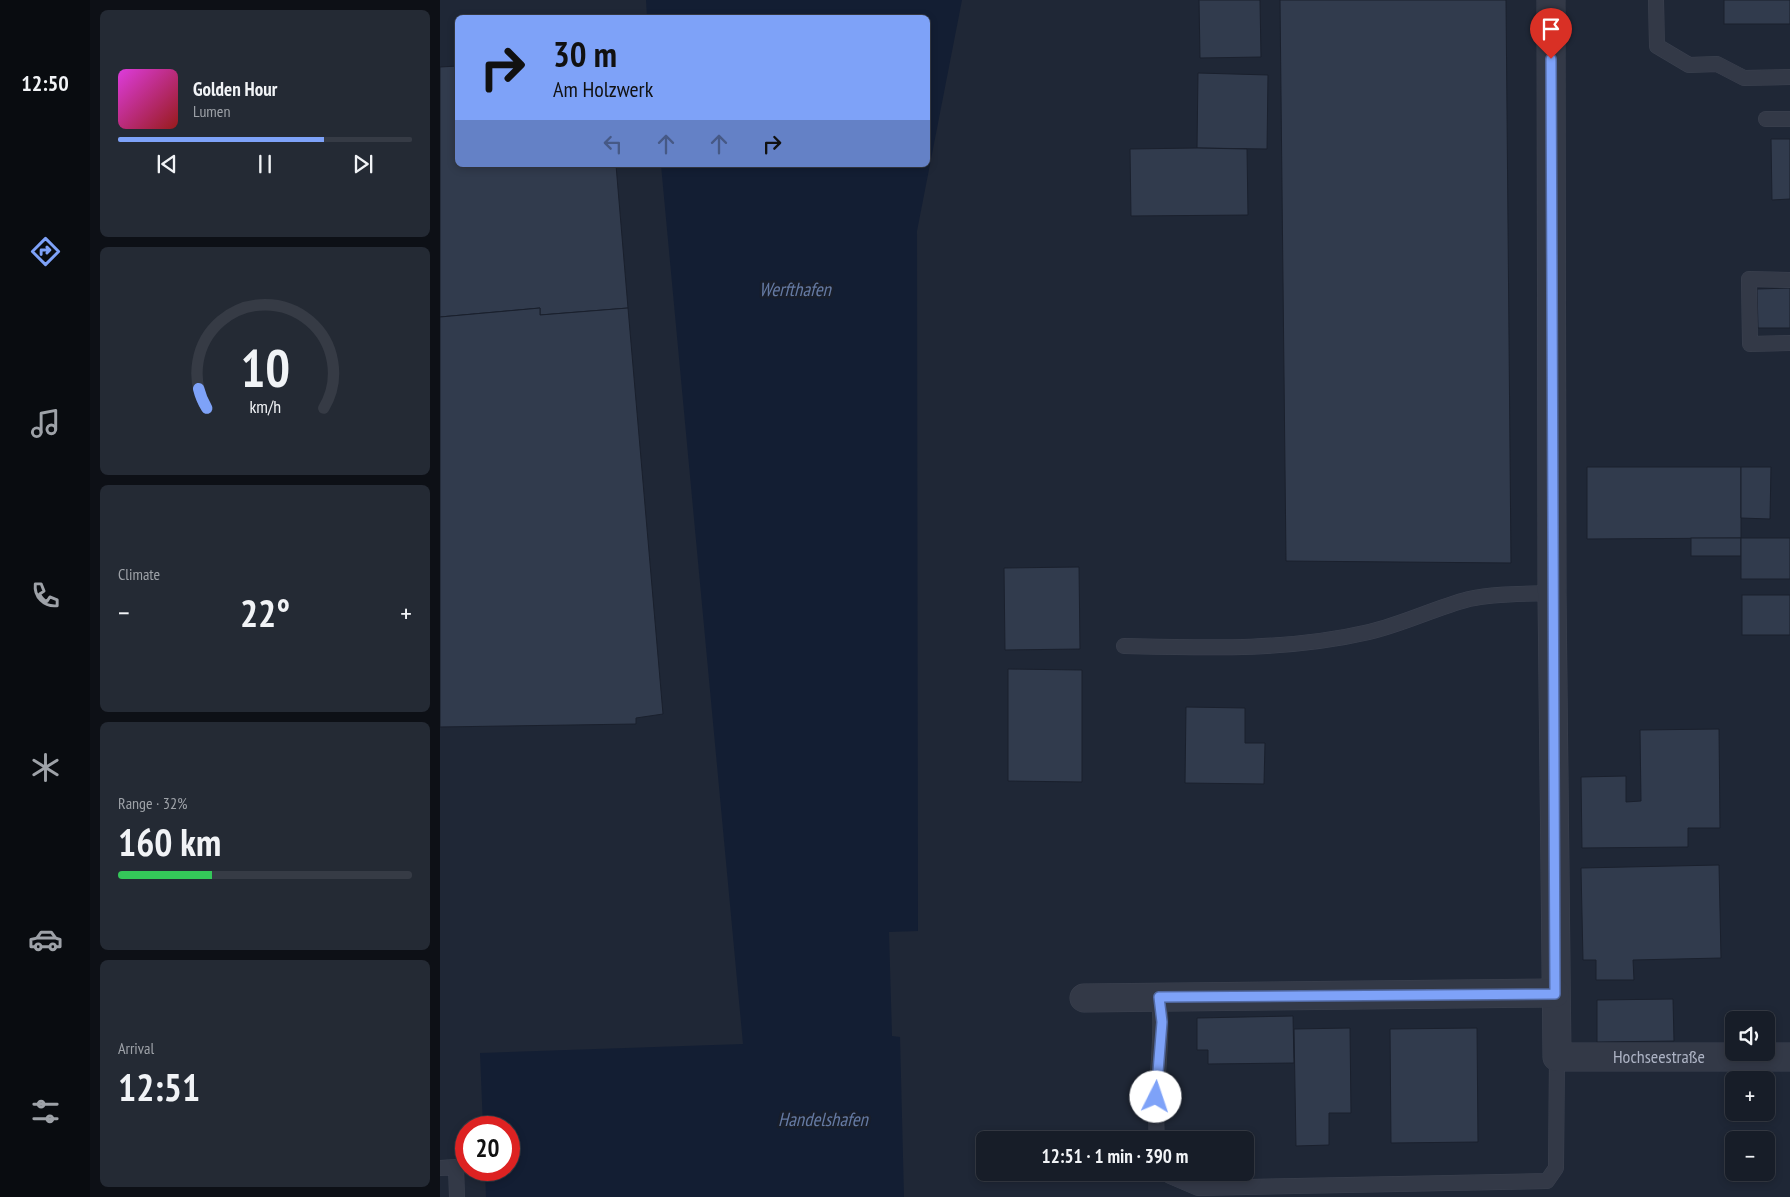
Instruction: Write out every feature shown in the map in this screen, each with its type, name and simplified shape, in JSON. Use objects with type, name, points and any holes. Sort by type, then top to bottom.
[{"type":"street","points":[[1551,0],[1552,593],[1557,1057]]},
{"type":"street","points":[[1084,998],[1555,994]]},
{"type":"street","name":"Hochseestraße","points":[[1557,1057],[1790,1057]]},
{"type":"lane","points":[[1656,0],[1657,46],[1689,64],[1717,64],[1744,78],[1790,77]]},
{"type":"lane","points":[[1766,119],[1790,119]]},
{"type":"lane","points":[[1790,280],[1749,280],[1750,344],[1790,343]]},
{"type":"lane","points":[[1124,646],[1225,649],[1306,644],[1370,632],[1470,599],[1512,594],[1552,593]]},
{"type":"lane","points":[[1156,1131],[1155,1116],[1162,1022],[1159,997]]},
{"type":"lane","points":[[1182,1181],[1198,1188],[1547,1181],[1556,1168],[1557,1057]]},
{"type":"lane","points":[[440,1168],[456,1167],[457,1197]]},
{"type":"water","name":"Werfthafen","points":[[646,0],[962,0],[930,164],[930,15],[647,15]]},
{"type":"water","name":"Werfthafen","points":[[661,167],[929,167],[917,231],[918,931],[889,932],[892,1036],[900,1037],[904,1197],[486,1197],[485,1181],[520,1181],[520,1116],[483,1116],[480,1053],[743,1044]]},
{"type":"building","points":[[1199,0],[1260,0],[1261,57],[1200,58]]},
{"type":"building","points":[[1280,0],[1506,0],[1511,563],[1286,561]]},
{"type":"building","points":[[1724,0],[1790,0],[1790,24],[1724,24]]},
{"type":"building","points":[[455,66],[455,167],[616,167],[628,308],[540,315],[540,308],[440,317],[440,67]]},
{"type":"building","points":[[1198,73],[1268,75],[1267,149],[1197,148]]},
{"type":"building","points":[[1771,139],[1790,139],[1790,199],[1772,200]]},
{"type":"building","points":[[1130,149],[1247,149],[1248,215],[1131,216]]},
{"type":"building","points":[[1790,288],[1790,328],[1758,328],[1757,289]]},
{"type":"building","points":[[540,308],[540,315],[628,308],[663,714],[636,718],[636,724],[440,727],[440,317]]},
{"type":"building","points":[[1587,467],[1741,467],[1741,538],[1587,539]]},
{"type":"building","points":[[1741,467],[1771,467],[1770,519],[1741,518]]},
{"type":"building","points":[[1691,538],[1741,538],[1741,556],[1691,556]]},
{"type":"building","points":[[1741,538],[1790,538],[1790,579],[1741,579]]},
{"type":"building","points":[[1079,567],[1080,649],[1005,650],[1004,568]]},
{"type":"building","points":[[1742,595],[1790,595],[1790,635],[1742,635]]},
{"type":"building","points":[[1008,669],[1082,670],[1082,782],[1008,781]]},
{"type":"building","points":[[1186,707],[1245,708],[1245,743],[1265,743],[1264,784],[1185,783]]},
{"type":"building","points":[[1719,729],[1720,828],[1688,828],[1688,847],[1582,848],[1581,777],[1626,776],[1626,802],[1641,801],[1640,730]]},
{"type":"building","points":[[1719,865],[1721,958],[1633,960],[1634,980],[1596,980],[1596,960],[1583,960],[1581,868]]},
{"type":"building","points":[[1673,999],[1674,1041],[1597,1042],[1597,1000]]},
{"type":"building","points":[[1293,1016],[1294,1063],[1208,1064],[1208,1050],[1197,1050],[1197,1018]]},
{"type":"building","points":[[1350,1028],[1351,1113],[1329,1113],[1329,1145],[1296,1146],[1294,1029]]},
{"type":"building","points":[[1477,1028],[1478,1142],[1391,1143],[1390,1029]]},
{"type":"route","points":[[1156,1097],[1162,1022],[1159,997],[1555,994],[1551,59]]},
{"type":"water label","name":"Handelshafen","points":[[823,1119]]}]
